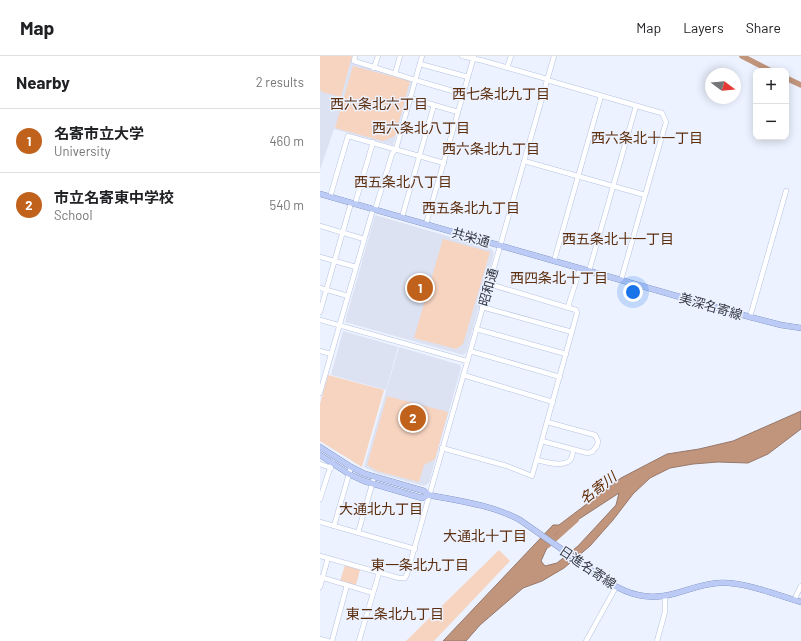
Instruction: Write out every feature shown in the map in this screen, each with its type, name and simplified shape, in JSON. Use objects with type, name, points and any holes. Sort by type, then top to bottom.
[{"type":"main road","name":"共栄通","points":[[320,194],[621,280]]},
{"type":"main road","name":"美深名寄線","points":[[621,280],[781,326],[801,328]]},
{"type":"main road","name":"日進名寄線","points":[[320,447],[373,480],[422,498],[429,495],[500,510],[520,520],[616,587],[638,595],[665,597],[710,584],[720,583],[742,585],[801,602]]},
{"type":"main road","name":"日進名寄線","points":[[320,455],[331,465],[364,481],[373,480]]},
{"type":"street","points":[[355,56],[354,61],[463,94]]},
{"type":"street","points":[[374,68],[378,56]]},
{"type":"street","points":[[395,74],[400,56]]},
{"type":"street","points":[[320,393],[321,383],[340,325],[364,239],[392,154],[396,149],[422,56]]},
{"type":"street","points":[[462,56],[474,58],[662,113],[666,122],[621,280]]},
{"type":"street","points":[[508,68],[511,56]]},
{"type":"street","name":"昭和通","points":[[378,573],[399,578],[405,578],[408,574],[442,448],[554,56]]},
{"type":"street","points":[[426,224],[474,58]]},
{"type":"street","points":[[420,64],[468,77]]},
{"type":"street","points":[[554,261],[601,96]]},
{"type":"street","points":[[410,98],[458,112]]},
{"type":"street","points":[[402,217],[434,105]]},
{"type":"street","points":[[589,271],[636,106]]},
{"type":"street","points":[[330,197],[348,136],[444,163]]},
{"type":"street","points":[[320,312],[343,233],[373,142]]},
{"type":"street","points":[[524,161],[646,195]]},
{"type":"street","points":[[750,317],[786,191]]},
{"type":"street","points":[[320,226],[364,239]]},
{"type":"street","points":[[320,257],[356,267]]},
{"type":"street","points":[[568,307],[580,268]]},
{"type":"street","points":[[442,448],[507,466],[532,476],[577,313],[576,310],[568,307],[489,284]]},
{"type":"street","points":[[320,288],[348,296]]},
{"type":"street","points":[[482,307],[572,332]]},
{"type":"street","points":[[320,320],[467,362]]},
{"type":"street","points":[[476,329],[566,354]]},
{"type":"street","points":[[320,351],[331,354]]},
{"type":"street","points":[[470,351],[560,377]]},
{"type":"street","points":[[463,376],[553,402]]},
{"type":"street","points":[[542,441],[587,453],[592,452],[597,446],[598,441],[595,435],[547,422]]},
{"type":"street","points":[[536,460],[553,464],[567,463],[571,459],[574,450]]},
{"type":"street","points":[[320,464],[331,465],[320,499]]},
{"type":"street","points":[[334,526],[351,467]]},
{"type":"street","points":[[358,533],[373,480]]},
{"type":"street","points":[[320,522],[415,549]]},
{"type":"street","points":[[320,556],[378,573],[359,641]]},
{"type":"street","points":[[320,587],[321,578],[328,558]]},
{"type":"street","points":[[321,578],[373,593]]},
{"type":"street","points":[[332,641],[348,585]]},
{"type":"street","points":[[794,600],[801,586]]},
{"type":"street","points":[[586,641],[616,587]]},
{"type":"street","points":[[657,641],[665,612],[665,597]]},
{"type":"street","points":[[320,639],[328,641]]},
{"type":"shaded area","points":[[320,56],[354,56],[352,63],[412,81],[393,145],[334,129],[320,170]]},
{"type":"shaded area","points":[[320,56],[352,56],[341,97],[322,92],[320,89]]},
{"type":"shaded area","points":[[353,66],[410,81],[395,136],[383,141],[335,128]]},
{"type":"shaded area","points":[[375,215],[492,249],[494,254],[466,353],[463,355],[345,322]]},
{"type":"shaded area","points":[[443,239],[490,252],[463,344],[456,349],[414,338]]},
{"type":"shaded area","points":[[343,331],[398,347],[386,390],[331,375]]},
{"type":"shaded area","points":[[399,347],[460,365],[461,368],[429,483],[424,486],[377,473],[364,467]]},
{"type":"shaded area","points":[[328,375],[384,390],[362,467],[320,441],[320,404]]},
{"type":"shaded area","points":[[387,396],[448,412],[435,459],[424,465],[419,482],[377,471],[367,465]]},
{"type":"shaded area","points":[[801,411],[801,429],[768,454],[748,463],[718,462],[693,464],[670,468],[650,478],[633,494],[590,546],[564,568],[542,581],[523,588],[480,625],[466,641],[443,641],[553,525],[559,525],[621,478],[667,454],[699,449],[733,441]],"holes":[[[619,493],[616,505],[578,546],[557,563],[545,566],[541,561],[556,534]]]},
{"type":"shaded area","points":[[499,550],[510,561],[434,641],[406,641]]},
{"type":"shaded area","points":[[345,565],[360,570],[356,585],[340,581]]},
{"type":"waterway","points":[[742,56],[765,68]]},
{"type":"waterway","points":[[789,79],[801,85]]},
{"type":"waterway","name":"名寄川","points":[[548,545],[576,520]]},
{"type":"place","name":"名寄市立大学","points":[[420,288]]},
{"type":"place","name":"市立名寄東中学校","points":[[413,418]]},
{"type":"district","name":"西七条北九丁目","points":[[501,94]]},
{"type":"district","name":"西六条北六丁目","points":[[379,104]]},
{"type":"district","name":"西六条北八丁目","points":[[421,128]]},
{"type":"district","name":"西六条北十一丁目","points":[[647,138]]},
{"type":"district","name":"西六条北九丁目","points":[[491,149]]},
{"type":"district","name":"西五条北八丁目","points":[[403,182]]},
{"type":"district","name":"西五条北九丁目","points":[[471,208]]},
{"type":"district","name":"西五条北十一丁目","points":[[618,239]]},
{"type":"district","name":"西四条北十丁目","points":[[559,278]]},
{"type":"district","name":"大通北九丁目","points":[[381,509]]},
{"type":"district","name":"大通北十丁目","points":[[485,536]]},
{"type":"district","name":"東一条北九丁目","points":[[420,565]]},
{"type":"district","name":"東二条北九丁目","points":[[395,614]]}]
